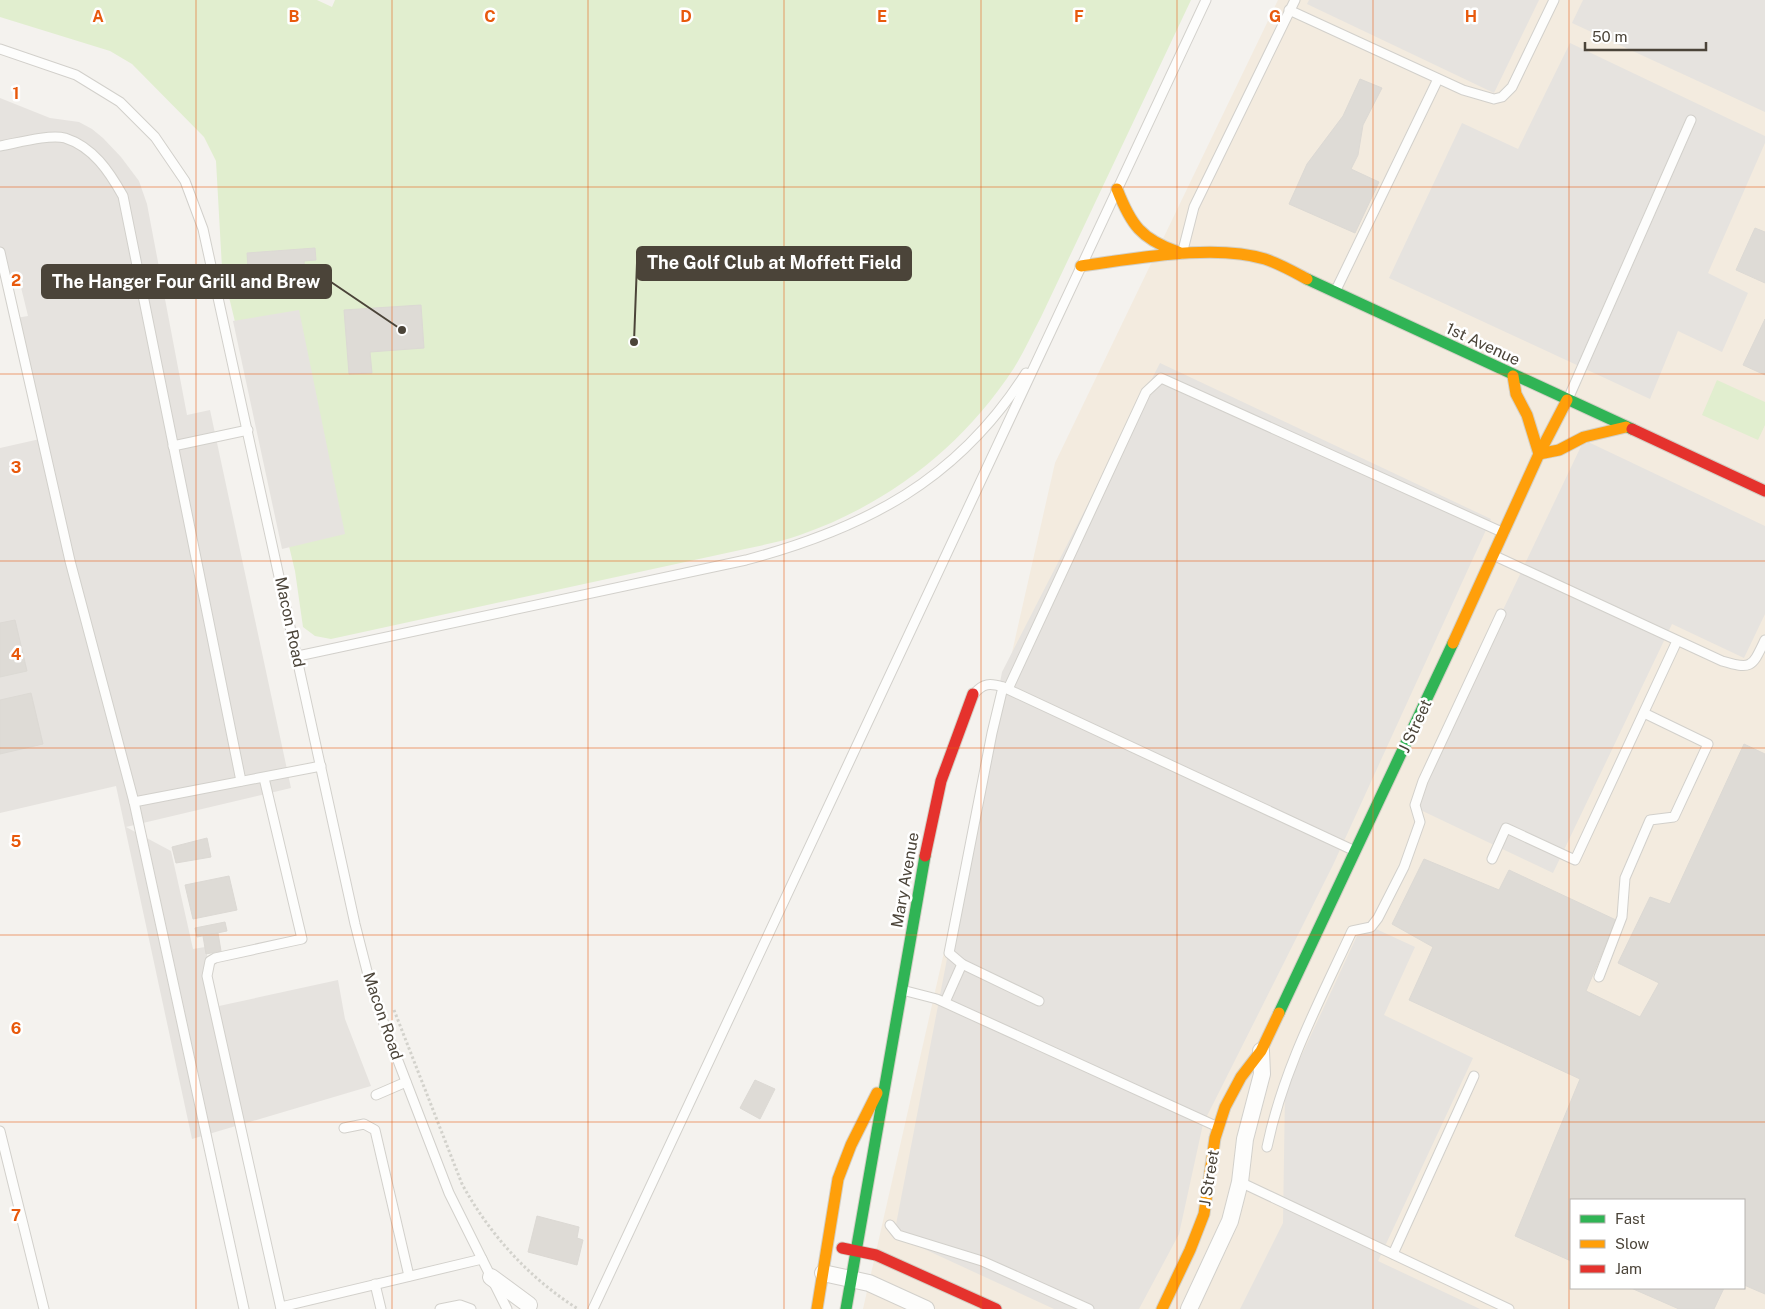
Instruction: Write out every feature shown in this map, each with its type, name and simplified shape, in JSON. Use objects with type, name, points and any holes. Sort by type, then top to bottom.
[{"type":"street","name":"1st Avenue","points":[[1117,189],[1127,213],[1142,235],[1149,241],[1182,254]]},
{"type":"street","name":"1st Avenue","points":[[1081,266],[1182,254],[1242,254],[1265,259],[1513,376],[1765,491]]},
{"type":"street","points":[[1513,376],[1516,394],[1527,415],[1539,454],[1559,450],[1584,437],[1626,427]]},
{"type":"street","name":"J Street","points":[[1162,1309],[1188,1254],[1203,1215],[1210,1186],[1218,1127],[1245,1068],[1261,1051],[1505,533],[1539,454],[1567,400]]},
{"type":"street","name":"Mary Avenue","points":[[846,1309],[933,811],[952,746],[973,694]]},
{"type":"street","name":"J Street","points":[[1189,1309],[1230,1221],[1240,1182],[1245,1139],[1262,1074],[1261,1051]]},
{"type":"street","name":"Mary Avenue","points":[[817,1309],[838,1179],[851,1145],[886,1076]]},
{"type":"street","points":[[828,1245],[876,1255],[996,1309]]},
{"type":"street","points":[[824,1273],[869,1283],[926,1309]]},
{"type":"street","name":"Macon Road","points":[[491,1277],[535,1302]]},
{"type":"lane","points":[[593,1309],[1206,0]]},
{"type":"lane","points":[[1182,254],[1194,207],[1295,0]]},
{"type":"lane","points":[[1289,10],[1463,90],[1494,99],[1502,97],[1512,87],[1554,0]]},
{"type":"lane","name":"Macon Road","points":[[0,49],[76,75],[120,102],[155,137],[185,181],[203,229],[368,975],[406,1082],[449,1193],[507,1309]]},
{"type":"lane","points":[[1335,292],[1438,78]]},
{"type":"lane","points":[[1567,400],[1691,120]]},
{"type":"lane","points":[[0,146],[39,139],[64,138],[89,150],[110,172],[123,196],[241,781]]},
{"type":"lane","points":[[0,252],[70,561],[134,802],[244,1309]]},
{"type":"lane","points":[[298,656],[746,560],[798,546],[840,530],[876,513],[913,490],[978,435],[1007,402],[1045,343]]},
{"type":"lane","points":[[1039,1001],[962,964],[949,953],[992,733],[1005,688],[1146,392],[1161,378],[1505,533]]},
{"type":"lane","points":[[173,446],[248,430]]},
{"type":"lane","points":[[1494,556],[1722,661],[1742,667],[1749,667],[1755,661],[1765,640]]},
{"type":"lane","points":[[1266,1147],[1286,1074],[1352,931],[1370,927],[1404,867],[1420,822],[1415,805],[1423,781],[1501,614]]},
{"type":"lane","points":[[1492,858],[1506,828],[1575,860],[1677,641]]},
{"type":"lane","points":[[973,694],[980,686],[991,684],[1005,688],[1355,851]]},
{"type":"lane","points":[[1600,977],[1622,916],[1625,878],[1650,820],[1674,817],[1708,744],[1644,713]]},
{"type":"lane","points":[[134,802],[321,766]]},
{"type":"lane","points":[[264,778],[302,939],[210,961],[207,976],[281,1308],[375,1284],[482,1260]]},
{"type":"lane","points":[[945,1002],[962,964]]},
{"type":"lane","points":[[902,990],[945,1002],[1218,1127]]},
{"type":"lane","points":[[1393,1254],[1474,1076]]},
{"type":"lane","points":[[376,1096],[406,1082]]},
{"type":"lane","points":[[344,1128],[364,1124],[375,1130],[409,1276]]},
{"type":"lane","points":[[0,1131],[44,1309]]},
{"type":"lane","points":[[1240,1182],[1509,1309]]},
{"type":"lane","points":[[890,1225],[898,1235],[982,1261],[1089,1309]]},
{"type":"lane","points":[[375,1284],[381,1309]]},
{"type":"lane","points":[[440,1309],[460,1305],[471,1309]]},
{"type":"path","points":[[393,1007],[455,1166],[472,1201],[518,1263],[578,1309]]},
{"type":"path","points":[[535,1302],[545,1285]]},
{"type":"shaded area","points":[[1278,0],[1765,0],[1765,1309],[863,1309],[1055,463]]},
{"type":"shaded area","points":[[1309,0],[1539,0],[1494,93],[1307,4]]},
{"type":"shaded area","points":[[1583,0],[1765,0],[1765,112],[1572,23]]},
{"type":"shaded area","points":[[1570,43],[1765,136],[1765,143],[1708,273],[1748,293],[1722,352],[1678,331],[1650,399],[1389,278],[1462,123],[1518,149]]},
{"type":"shaded area","points":[[0,98],[50,118],[79,122],[92,129],[121,157],[139,181],[147,204],[187,415],[210,410],[291,788],[126,827],[171,851],[193,949],[205,947],[219,1006],[338,980],[345,1019],[371,1086],[192,1139],[116,786],[0,813],[0,448],[40,439],[16,318],[28,316],[18,275],[0,278]]},
{"type":"shaded area","points":[[299,310],[345,534],[282,549],[233,321]]},
{"type":"shaded area","points":[[1160,363],[1491,519],[1333,865],[1203,1124],[1179,1234],[1139,1309],[1054,1309],[894,1235],[1002,672]]},
{"type":"shaded area","points":[[1584,440],[1765,526],[1765,614],[1744,658],[1672,624],[1553,873],[1410,805]]},
{"type":"shaded area","points":[[1363,923],[1415,947],[1384,1015],[1473,1058],[1378,1261],[1480,1309],[1240,1309],[1283,1223],[1285,1091]]},
{"type":"green space","points":[[0,0],[317,0],[332,7],[335,0],[1191,0],[1018,362],[972,423],[921,469],[864,507],[833,522],[787,539],[331,639],[315,636],[303,627],[295,571],[222,268],[216,161],[204,137],[132,64],[110,51],[0,17]]},
{"type":"green space","points":[[1717,380],[1765,402],[1765,425],[1758,440],[1702,415]]},
{"type":"building","points":[[1360,79],[1382,88],[1363,125],[1358,155],[1351,169],[1379,182],[1355,233],[1289,204],[1307,164],[1343,116]]},
{"type":"building","points":[[1755,228],[1765,232],[1765,283],[1736,270]]},
{"type":"building","points":[[315,248],[316,260],[304,261],[306,292],[250,297],[247,253]]},
{"type":"building","points":[[421,305],[424,348],[370,352],[372,373],[349,374],[344,310]]},
{"type":"building","points":[[1765,319],[1765,375],[1743,365]]},
{"type":"building","points":[[15,620],[27,671],[0,677],[0,623]]},
{"type":"building","points":[[31,693],[43,744],[0,754],[0,700]]},
{"type":"building","points":[[1744,744],[1765,754],[1765,1294],[1745,1285],[1745,1199],[1570,1199],[1570,1261],[1515,1236],[1580,1079],[1409,1000],[1433,947],[1392,924],[1424,859],[1499,890],[1509,870],[1616,920],[1586,991],[1640,1017],[1659,983],[1618,963],[1650,897],[1670,904]]},
{"type":"building","points":[[207,838],[211,857],[176,863],[172,847]]},
{"type":"building","points":[[229,876],[237,910],[193,919],[185,885]]},
{"type":"building","points":[[225,922],[227,931],[197,937],[195,928]]},
{"type":"building","points":[[218,933],[221,951],[206,954],[203,936]]},
{"type":"building","points":[[755,1080],[775,1089],[760,1119],[740,1108]]},
{"type":"building","points":[[537,1216],[579,1227],[577,1238],[583,1240],[577,1265],[528,1252]]},
{"type":"building","points":[[1633,1289],[1724,1289],[1714,1309],[1679,1309]]},
{"type":"traffic: fast","points":[[1307,279],[1632,429]]},
{"type":"traffic: fast","points":[[1279,1013],[1453,643]]},
{"type":"traffic: fast","points":[[846,1309],[925,856]]},
{"type":"traffic: slow","points":[[1117,189],[1127,212],[1139,229],[1155,242],[1178,252]]},
{"type":"traffic: slow","points":[[1081,266],[1149,256],[1222,252],[1245,254],[1265,259],[1307,279]]},
{"type":"traffic: slow","points":[[1513,376],[1516,394],[1527,415],[1539,454],[1559,450],[1584,437],[1626,427]]},
{"type":"traffic: slow","points":[[1453,643],[1539,454],[1567,400]]},
{"type":"traffic: slow","points":[[1162,1309],[1190,1250],[1204,1214],[1215,1138],[1225,1107],[1241,1077],[1261,1051],[1279,1013]]},
{"type":"traffic: slow","points":[[817,1309],[838,1179],[851,1145],[877,1093]]},
{"type":"traffic: jam","points":[[1632,429],[1765,491]]},
{"type":"traffic: jam","points":[[925,856],[941,781],[973,694]]},
{"type":"traffic: jam","points":[[842,1248],[876,1255],[996,1309]]},
{"type":"place","name":"The Hanger Four Grill and Brew","points":[[402,330]]},
{"type":"place","name":"The Golf Club at Moffett Field","points":[[634,342]]}]
